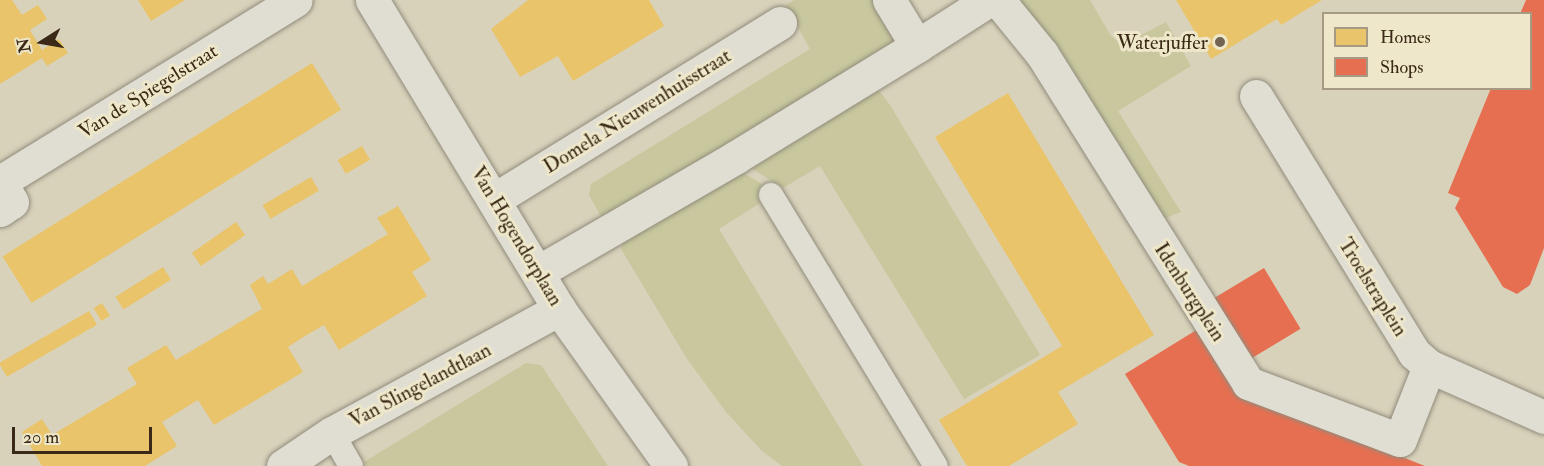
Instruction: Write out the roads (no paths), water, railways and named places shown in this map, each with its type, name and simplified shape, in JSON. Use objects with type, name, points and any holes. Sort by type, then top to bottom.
[{"type":"street","name":"Van de Spiegelstraat","points":[[0,210],[12,202],[0,182],[296,0]]},
{"type":"street","name":"Van Hogendorplaan","points":[[372,0],[495,198],[560,309],[671,466]]},
{"type":"street","points":[[889,0],[917,45]]},
{"type":"street","points":[[538,272],[736,157],[989,0]]},
{"type":"street","name":"Idenburgplein","points":[[998,0],[1042,54],[1248,383],[1400,440],[1429,366]]},
{"type":"street","name":"Domela Nieuwenhuisstraat","points":[[495,198],[780,23]]},
{"type":"street","name":"Troelstraplein","points":[[1257,96],[1414,353],[1429,366],[1544,417]]},
{"type":"street","name":"Van Slingelandtlaan","points":[[283,466],[332,433],[560,309]]},
{"type":"lane","points":[[771,195],[936,466]]},
{"type":"lane","points":[[332,433],[351,466]]},
{"type":"place","name":"Waterjuffer","points":[[1220,42]]}]
